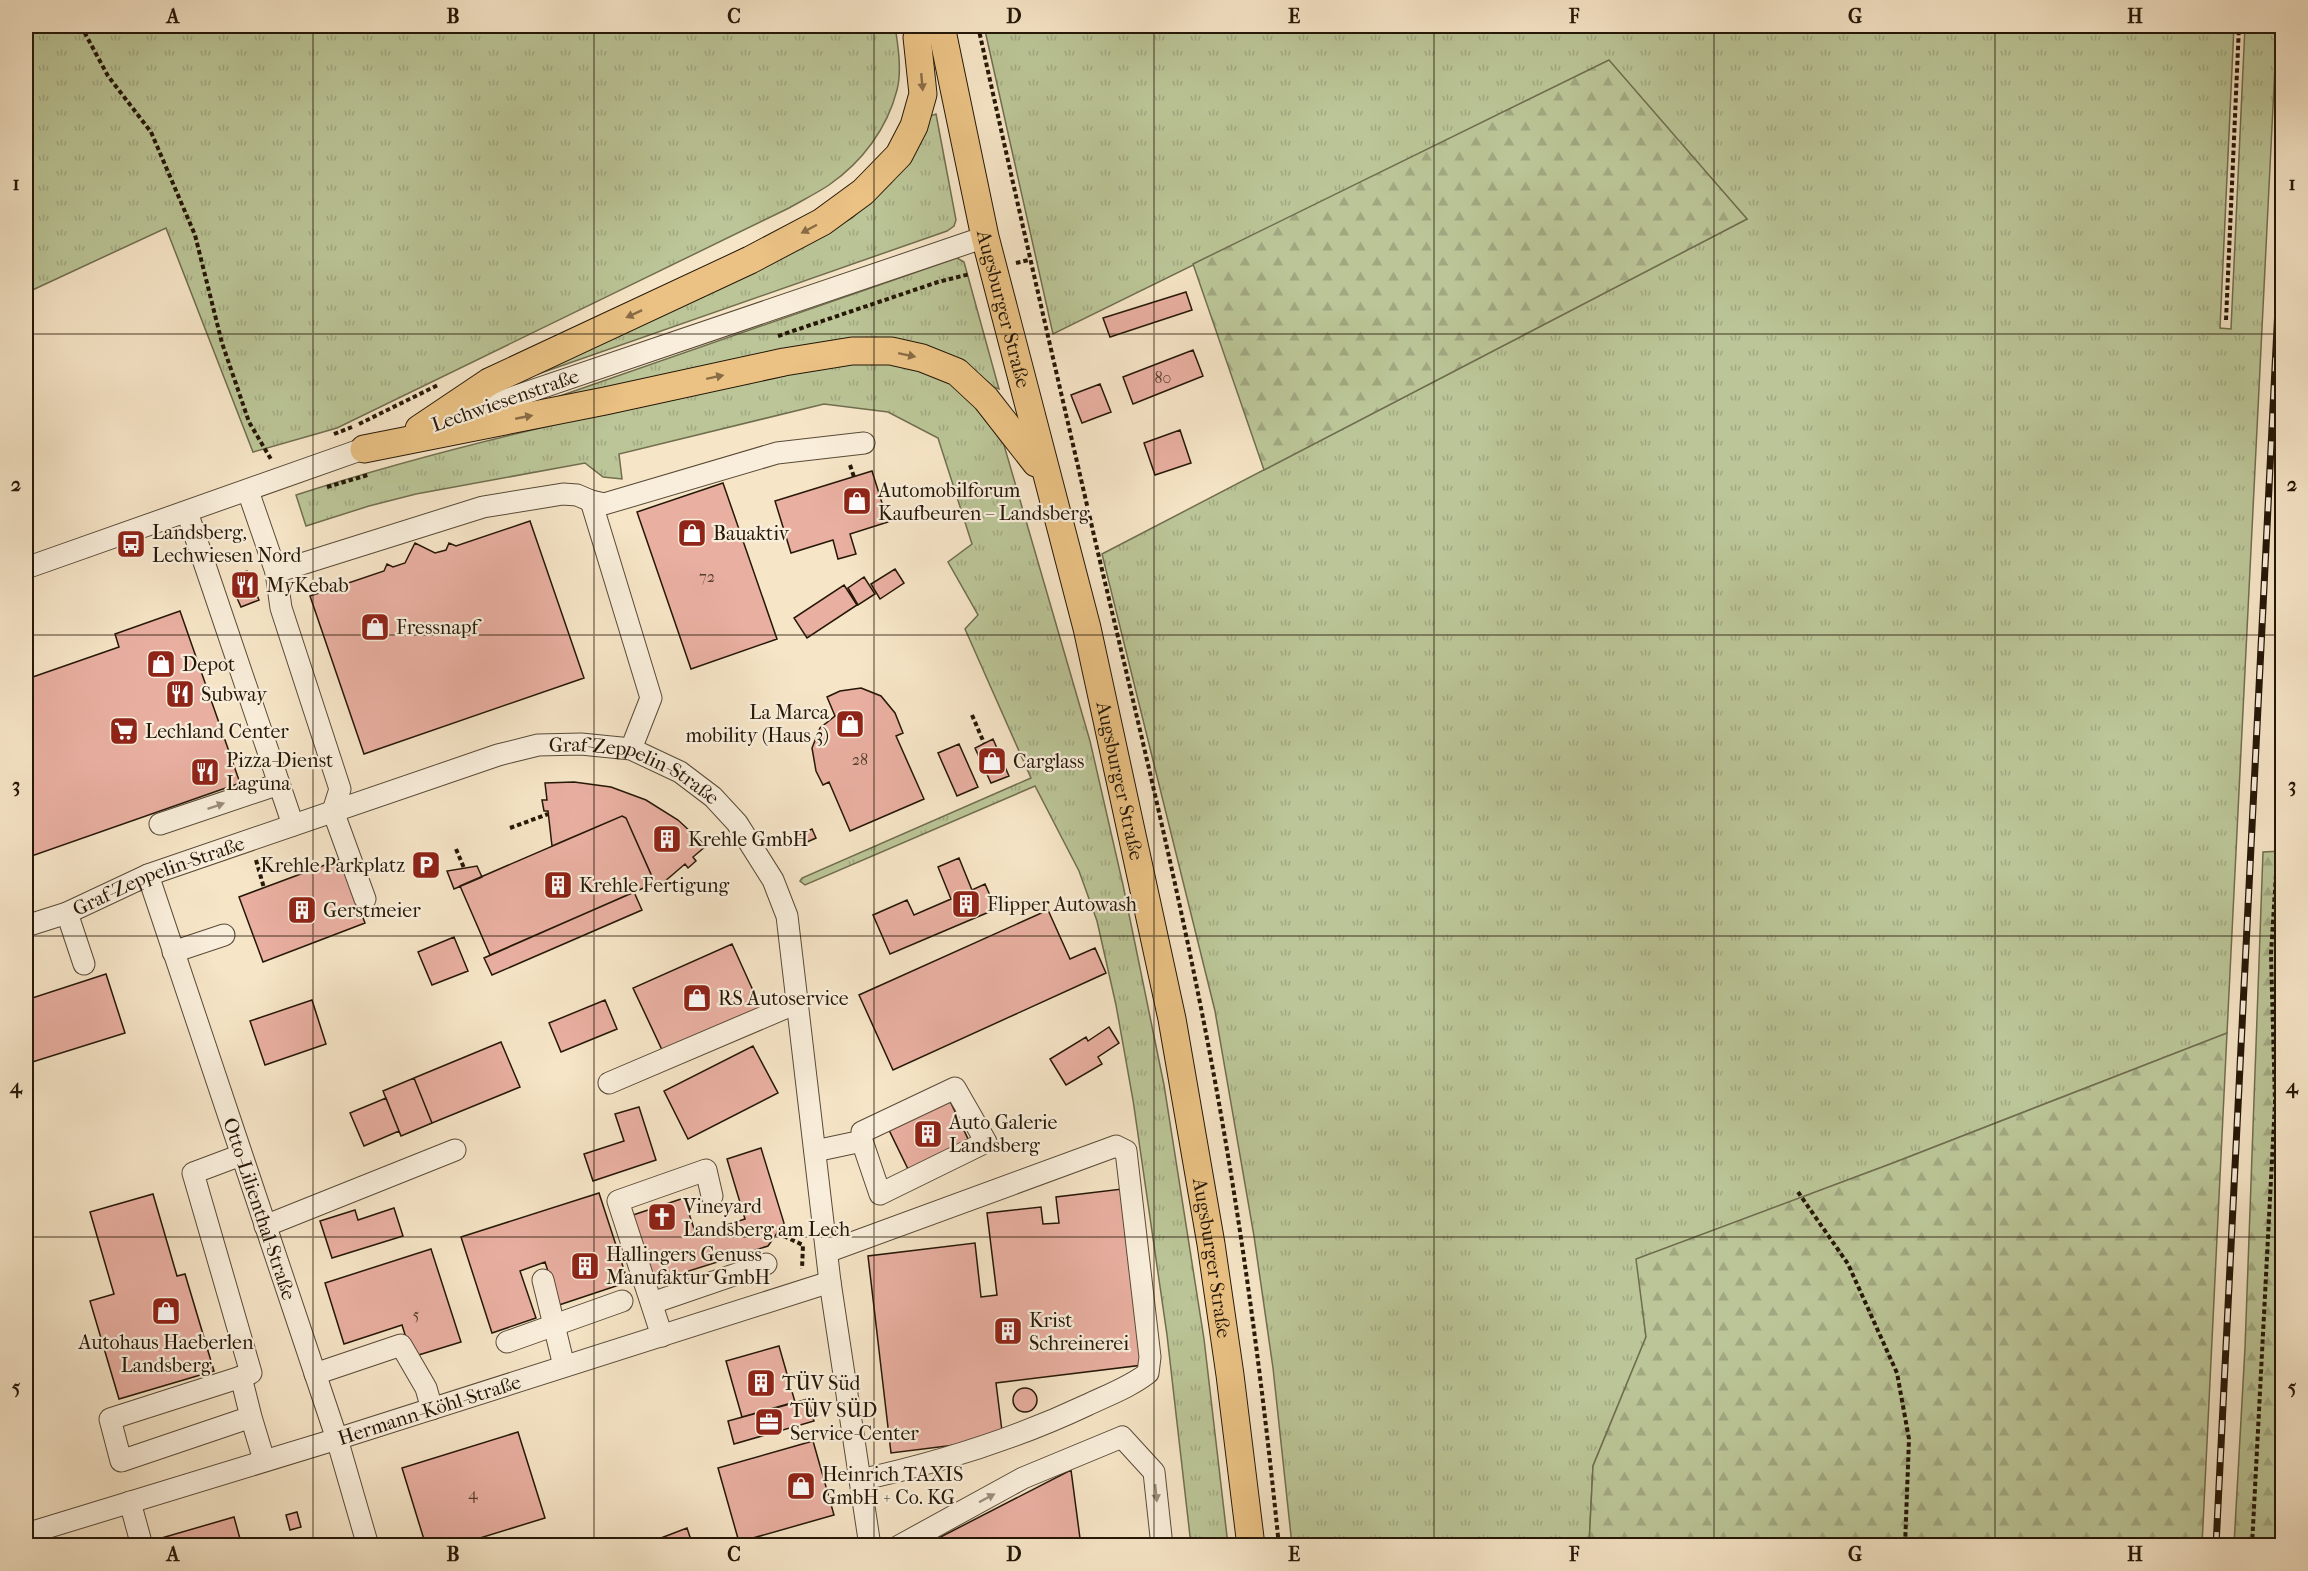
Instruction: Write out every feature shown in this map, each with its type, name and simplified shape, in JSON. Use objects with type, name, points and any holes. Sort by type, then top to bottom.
[{"type":"main road","points":[[419,429],[489,382],[750,260],[822,222],[863,192],[899,155],[914,126],[923,94],[917,37],[924,26]]},
{"type":"main road","name":"Augsburger Straße","points":[[941,26],[985,237],[1087,628],[1172,1019],[1215,1268],[1251,1545]]},
{"type":"main road","points":[[370,461],[605,401],[784,362],[852,351],[891,351],[922,358],[957,372],[987,399],[1046,477]]},
{"type":"street","name":"Lechwiesenstraße","points":[[26,568],[248,491],[276,470],[370,461],[419,429],[985,237]]},
{"type":"street","points":[[276,572],[483,507],[563,494],[577,495],[604,504],[777,453],[864,443]]},
{"type":"street","points":[[248,491],[276,572],[280,608],[339,789],[333,811],[365,899]]},
{"type":"street","points":[[591,501],[651,698],[631,749]]},
{"type":"street","points":[[187,512],[293,825]]},
{"type":"street","name":"Graf-Zeppelin-Straße","points":[[26,926],[67,913],[148,875],[498,755],[538,745],[581,744],[631,749],[680,772],[713,797],[737,823],[773,880],[788,916],[830,1282],[870,1545]]},
{"type":"street","points":[[160,824],[279,784]]},
{"type":"street","name":"Otto-Lilienthal-Straße","points":[[148,875],[337,1439],[369,1545]]},
{"type":"street","points":[[67,913],[84,964]]},
{"type":"street","points":[[173,952],[224,935]]},
{"type":"street","points":[[609,1083],[799,1002]]},
{"type":"street","points":[[955,1088],[986,1142],[880,1194],[862,1141],[862,1132],[955,1088]]},
{"type":"street","points":[[815,1151],[862,1141]]},
{"type":"street","points":[[827,1252],[1116,1146],[1126,1151],[1150,1357],[1148,1373],[1126,1387],[1057,1420],[1000,1443],[860,1480]]},
{"type":"street","points":[[265,1226],[454,1150]]},
{"type":"street","points":[[241,1155],[193,1173],[251,1373],[110,1419],[121,1461],[251,1417]]},
{"type":"street","points":[[662,1336],[618,1201],[706,1170],[712,1196]]},
{"type":"street","points":[[652,1303],[766,1264]]},
{"type":"street","points":[[543,1280],[564,1366]]},
{"type":"street","name":"Hermann-Köhl-Straße","points":[[26,1534],[337,1439],[830,1282]]},
{"type":"street","points":[[507,1342],[622,1301]]},
{"type":"street","points":[[315,1374],[401,1345],[426,1388],[432,1408]]},
{"type":"street","points":[[242,1377],[264,1460]]},
{"type":"street","points":[[899,1545],[1023,1478],[1122,1437],[1154,1472],[1161,1545]]},
{"type":"street","points":[[130,1502],[142,1545]]},
{"type":"path","points":[[81,26],[108,76],[151,132],[195,235],[222,343],[249,422],[276,470]]},
{"type":"path","points":[[2226,320],[2239,26]]},
{"type":"path","points":[[769,340],[938,282],[1029,260]]},
{"type":"path","points":[[325,438],[440,384]]},
{"type":"path","points":[[276,470],[283,457]]},
{"type":"path","points":[[322,488],[370,461]]},
{"type":"path","points":[[972,715],[984,743]]},
{"type":"path","points":[[2252,1545],[2275,1102],[2271,954],[2283,778]]},
{"type":"path","points":[[510,828],[548,814]]},
{"type":"path","points":[[250,840],[264,888]]},
{"type":"path","points":[[456,849],[464,868]]},
{"type":"path","points":[[2272,1035],[2283,1030]]},
{"type":"path","points":[[1798,1192],[1848,1264],[1897,1373],[1909,1439],[1905,1545]]},
{"type":"path","points":[[777,1233],[803,1245],[800,1291]]},
{"type":"green space","points":[[26,26],[895,26],[899,75],[893,104],[872,144],[841,176],[820,191],[337,428],[253,452],[166,228],[26,293]]},
{"type":"green space","points":[[984,26],[2234,26],[2220,328],[2231,329],[2245,26],[2277,26],[2227,1033],[1893,1163],[1637,1259],[1646,1337],[1593,1466],[1589,1545],[1292,1545],[1273,1368],[1254,1236],[1215,1011],[1102,554],[1747,219],[1608,61],[1053,334]]},
{"type":"green space","points":[[1609,60],[1747,219],[1264,470],[1193,264]]},
{"type":"green space","points":[[936,114],[956,220],[954,226],[947,231],[538,374],[797,250],[852,218],[891,183],[917,146],[930,116]]},
{"type":"green space","points":[[957,258],[964,262],[999,389],[971,368],[942,353],[557,397]]},
{"type":"green space","points":[[905,363],[948,380],[978,409],[1004,445],[1090,741],[1123,885],[1164,1085],[1204,1339],[1228,1545],[1191,1545],[1167,1335],[1133,1100],[1116,1005],[1097,921],[1079,871],[1035,786],[805,885],[800,881],[802,878],[1031,778],[965,629],[978,615],[948,562],[972,544],[938,438],[888,412],[824,404],[619,454],[622,479],[603,477],[585,463],[416,494],[306,526],[296,495],[427,456],[560,423],[827,366]]},
{"type":"green space","points":[[2282,851],[2282,1545],[2234,1545],[2245,1348],[2263,852]]},
{"type":"green space","points":[[2227,1033],[2202,1545],[1589,1545],[1593,1466],[1646,1337],[1636,1259],[1893,1163]]},
{"type":"building","points":[[1186,292],[1192,310],[1110,337],[1103,318]]},
{"type":"building","points":[[1193,350],[1203,376],[1133,404],[1123,377]]},
{"type":"building","points":[[1100,384],[1111,412],[1082,423],[1071,395]]},
{"type":"building","points":[[1180,430],[1191,463],[1155,475],[1144,443]]},
{"type":"building","points":[[872,471],[888,522],[850,534],[856,554],[838,559],[833,540],[791,553],[775,501]]},
{"type":"building","points":[[723,483],[777,639],[691,669],[637,512]]},
{"type":"building","points":[[530,521],[584,678],[364,754],[310,596],[384,571],[387,564],[393,567],[405,563],[415,543],[435,553],[446,550],[449,543],[456,546]]},
{"type":"building","points":[[895,569],[904,583],[880,599],[871,584]]},
{"type":"building","points":[[247,571],[259,600],[241,607],[237,598],[240,597],[232,577]]},
{"type":"building","points":[[864,577],[875,594],[858,605],[848,588]]},
{"type":"building","points":[[844,585],[857,605],[807,638],[794,618]]},
{"type":"building","name":"Lechland Center","points":[[180,611],[240,783],[26,858],[26,676],[27,679],[119,647],[115,634]]},
{"type":"building","points":[[861,688],[881,696],[895,713],[903,733],[896,736],[924,799],[850,831],[829,782],[823,785],[816,771],[812,748],[820,728],[835,716],[827,697],[840,691]]},
{"type":"building","points":[[993,739],[1009,776],[991,783],[975,748]]},
{"type":"building","points":[[959,744],[978,787],[957,796],[938,753]]},
{"type":"building","name":"Krehle GmbH","points":[[574,782],[611,787],[646,800],[678,820],[706,846],[693,857],[696,861],[688,868],[685,864],[657,888],[626,818],[622,816],[552,846],[548,811],[544,811],[542,800],[547,800],[545,783]]},
{"type":"building","name":"Krehle Fertigung","points":[[622,816],[626,818],[655,883],[490,955],[460,886]]},
{"type":"building","points":[[812,829],[816,838],[798,846],[794,837]]},
{"type":"building","name":"Flipper Autowash","points":[[959,858],[972,890],[985,884],[996,909],[890,954],[873,915],[907,900],[914,915],[951,899],[938,867]]},
{"type":"building","name":"Gerstmeier","points":[[341,859],[365,923],[263,962],[239,897]]},
{"type":"building","points":[[477,866],[482,877],[454,889],[447,871]]},
{"type":"building","points":[[634,892],[642,910],[492,975],[484,958]]},
{"type":"building","points":[[1048,910],[1070,959],[1095,948],[1106,973],[893,1070],[859,995]]},
{"type":"building","points":[[454,937],[468,971],[432,985],[418,952]]},
{"type":"building","name":"RS Autoservice","points":[[732,944],[761,1008],[663,1052],[633,988]]},
{"type":"building","points":[[106,974],[125,1033],[26,1064],[26,1000]]},
{"type":"building","points":[[312,1000],[326,1044],[265,1065],[250,1021]]},
{"type":"building","points":[[605,1000],[617,1029],[561,1052],[549,1023]]},
{"type":"building","points":[[1109,1027],[1119,1043],[1098,1057],[1102,1064],[1066,1085],[1050,1059],[1086,1037],[1088,1041]]},
{"type":"building","points":[[501,1042],[520,1087],[432,1123],[414,1078]]},
{"type":"building","points":[[753,1046],[778,1093],[688,1139],[664,1091]]},
{"type":"building","points":[[414,1078],[432,1123],[401,1136],[383,1091]]},
{"type":"building","points":[[386,1098],[399,1131],[364,1146],[350,1113]]},
{"type":"building","name":"Auto Galerie Landsberg","points":[[949,1099],[969,1141],[908,1169],[888,1128]]},
{"type":"building","points":[[639,1107],[656,1160],[593,1181],[584,1154],[624,1141],[615,1114]]},
{"type":"building","name":"Vineyard Landsberg am Lech","points":[[761,1148],[784,1223],[768,1246],[654,1282],[633,1215],[684,1198],[696,1235],[745,1219],[727,1159]]},
{"type":"building","name":"Krist Schreinerei","points":[[1122,1189],[1143,1365],[996,1383],[1003,1439],[891,1453],[868,1256],[975,1243],[981,1297],[997,1295],[987,1213],[1041,1207],[1043,1224],[1059,1223],[1056,1197]]},
{"type":"building","name":"Hallingers Genuss Manufaktur GmbH","points":[[599,1193],[628,1282],[559,1305],[545,1262],[520,1271],[536,1318],[492,1333],[461,1237]]},
{"type":"building","points":[[153,1194],[177,1276],[185,1274],[214,1371],[119,1399],[90,1301],[114,1294],[90,1212]]},
{"type":"building","points":[[394,1208],[403,1236],[332,1258],[320,1221],[355,1210],[358,1220]]},
{"type":"building","points":[[431,1249],[461,1342],[412,1357],[402,1325],[344,1344],[325,1283]]},
{"type":"building","name":"TÜV Süd","points":[[779,1346],[795,1402],[742,1417],[726,1361]]},
{"type":"building","points":[[1025,1388],[1034,1391],[1037,1400],[1034,1409],[1025,1412],[1016,1409],[1013,1400],[1016,1391]]},
{"type":"building","name":"TÜV SÜD Service-Center","points":[[808,1399],[814,1421],[734,1444],[728,1421]]},
{"type":"building","points":[[518,1432],[545,1518],[454,1546],[426,1546],[402,1468]]},
{"type":"building","points":[[813,1441],[834,1515],[739,1542],[718,1468]]},
{"type":"building","points":[[1071,1470],[1081,1546],[923,1546]]},
{"type":"building","points":[[297,1512],[301,1527],[290,1530],[286,1515]]},
{"type":"building","points":[[234,1517],[242,1546],[160,1546],[158,1539]]},
{"type":"building","points":[[687,1528],[693,1546],[640,1546]]},
{"type":"railway","points":[[2216,1546],[2282,228]]},
{"type":"place","name":"Automobilforum Kaufbeuren – Landsberg","points":[[857,501]]},
{"type":"place","name":"Bauaktiv","points":[[692,533]]},
{"type":"place","name":"Landsberg, Lechwiesen Nord","points":[[131,544]]},
{"type":"place","name":"MyKebab","points":[[245,585]]},
{"type":"place","name":"Fressnapf","points":[[375,627]]},
{"type":"place","name":"Depot","points":[[161,664]]},
{"type":"place","name":"Subway","points":[[180,694]]},
{"type":"place","name":"La Marca mobility (Haus 3)","points":[[850,724]]},
{"type":"place","name":"Lechland Center","points":[[124,731]]},
{"type":"place","name":"Carglass","points":[[992,761]]},
{"type":"place","name":"Pizza-Dienst Laguna","points":[[205,772]]},
{"type":"place","name":"Krehle GmbH","points":[[667,839]]},
{"type":"place","name":"Krehle Parkplatz","points":[[426,865]]},
{"type":"place","name":"Krehle Fertigung","points":[[558,885]]},
{"type":"place","name":"Flipper Autowash","points":[[966,904]]},
{"type":"place","name":"Gerstmeier","points":[[302,910]]},
{"type":"place","name":"RS Autoservice","points":[[697,998]]},
{"type":"place","name":"Auto Galerie Landsberg","points":[[928,1134]]},
{"type":"place","name":"Vineyard Landsberg am Lech","points":[[662,1217]]},
{"type":"place","name":"Hallingers Genuss Manufaktur GmbH","points":[[585,1266]]},
{"type":"place","name":"Autohaus Haeberlen Landsberg","points":[[166,1311]]},
{"type":"place","name":"Krist Schreinerei","points":[[1008,1331]]},
{"type":"place","name":"TÜV Süd","points":[[761,1383]]},
{"type":"place","name":"TÜV SÜD Service-Center","points":[[769,1422]]},
{"type":"place","name":"Heinrich TAXIS GmbH + Co. KG","points":[[801,1486]]}]
